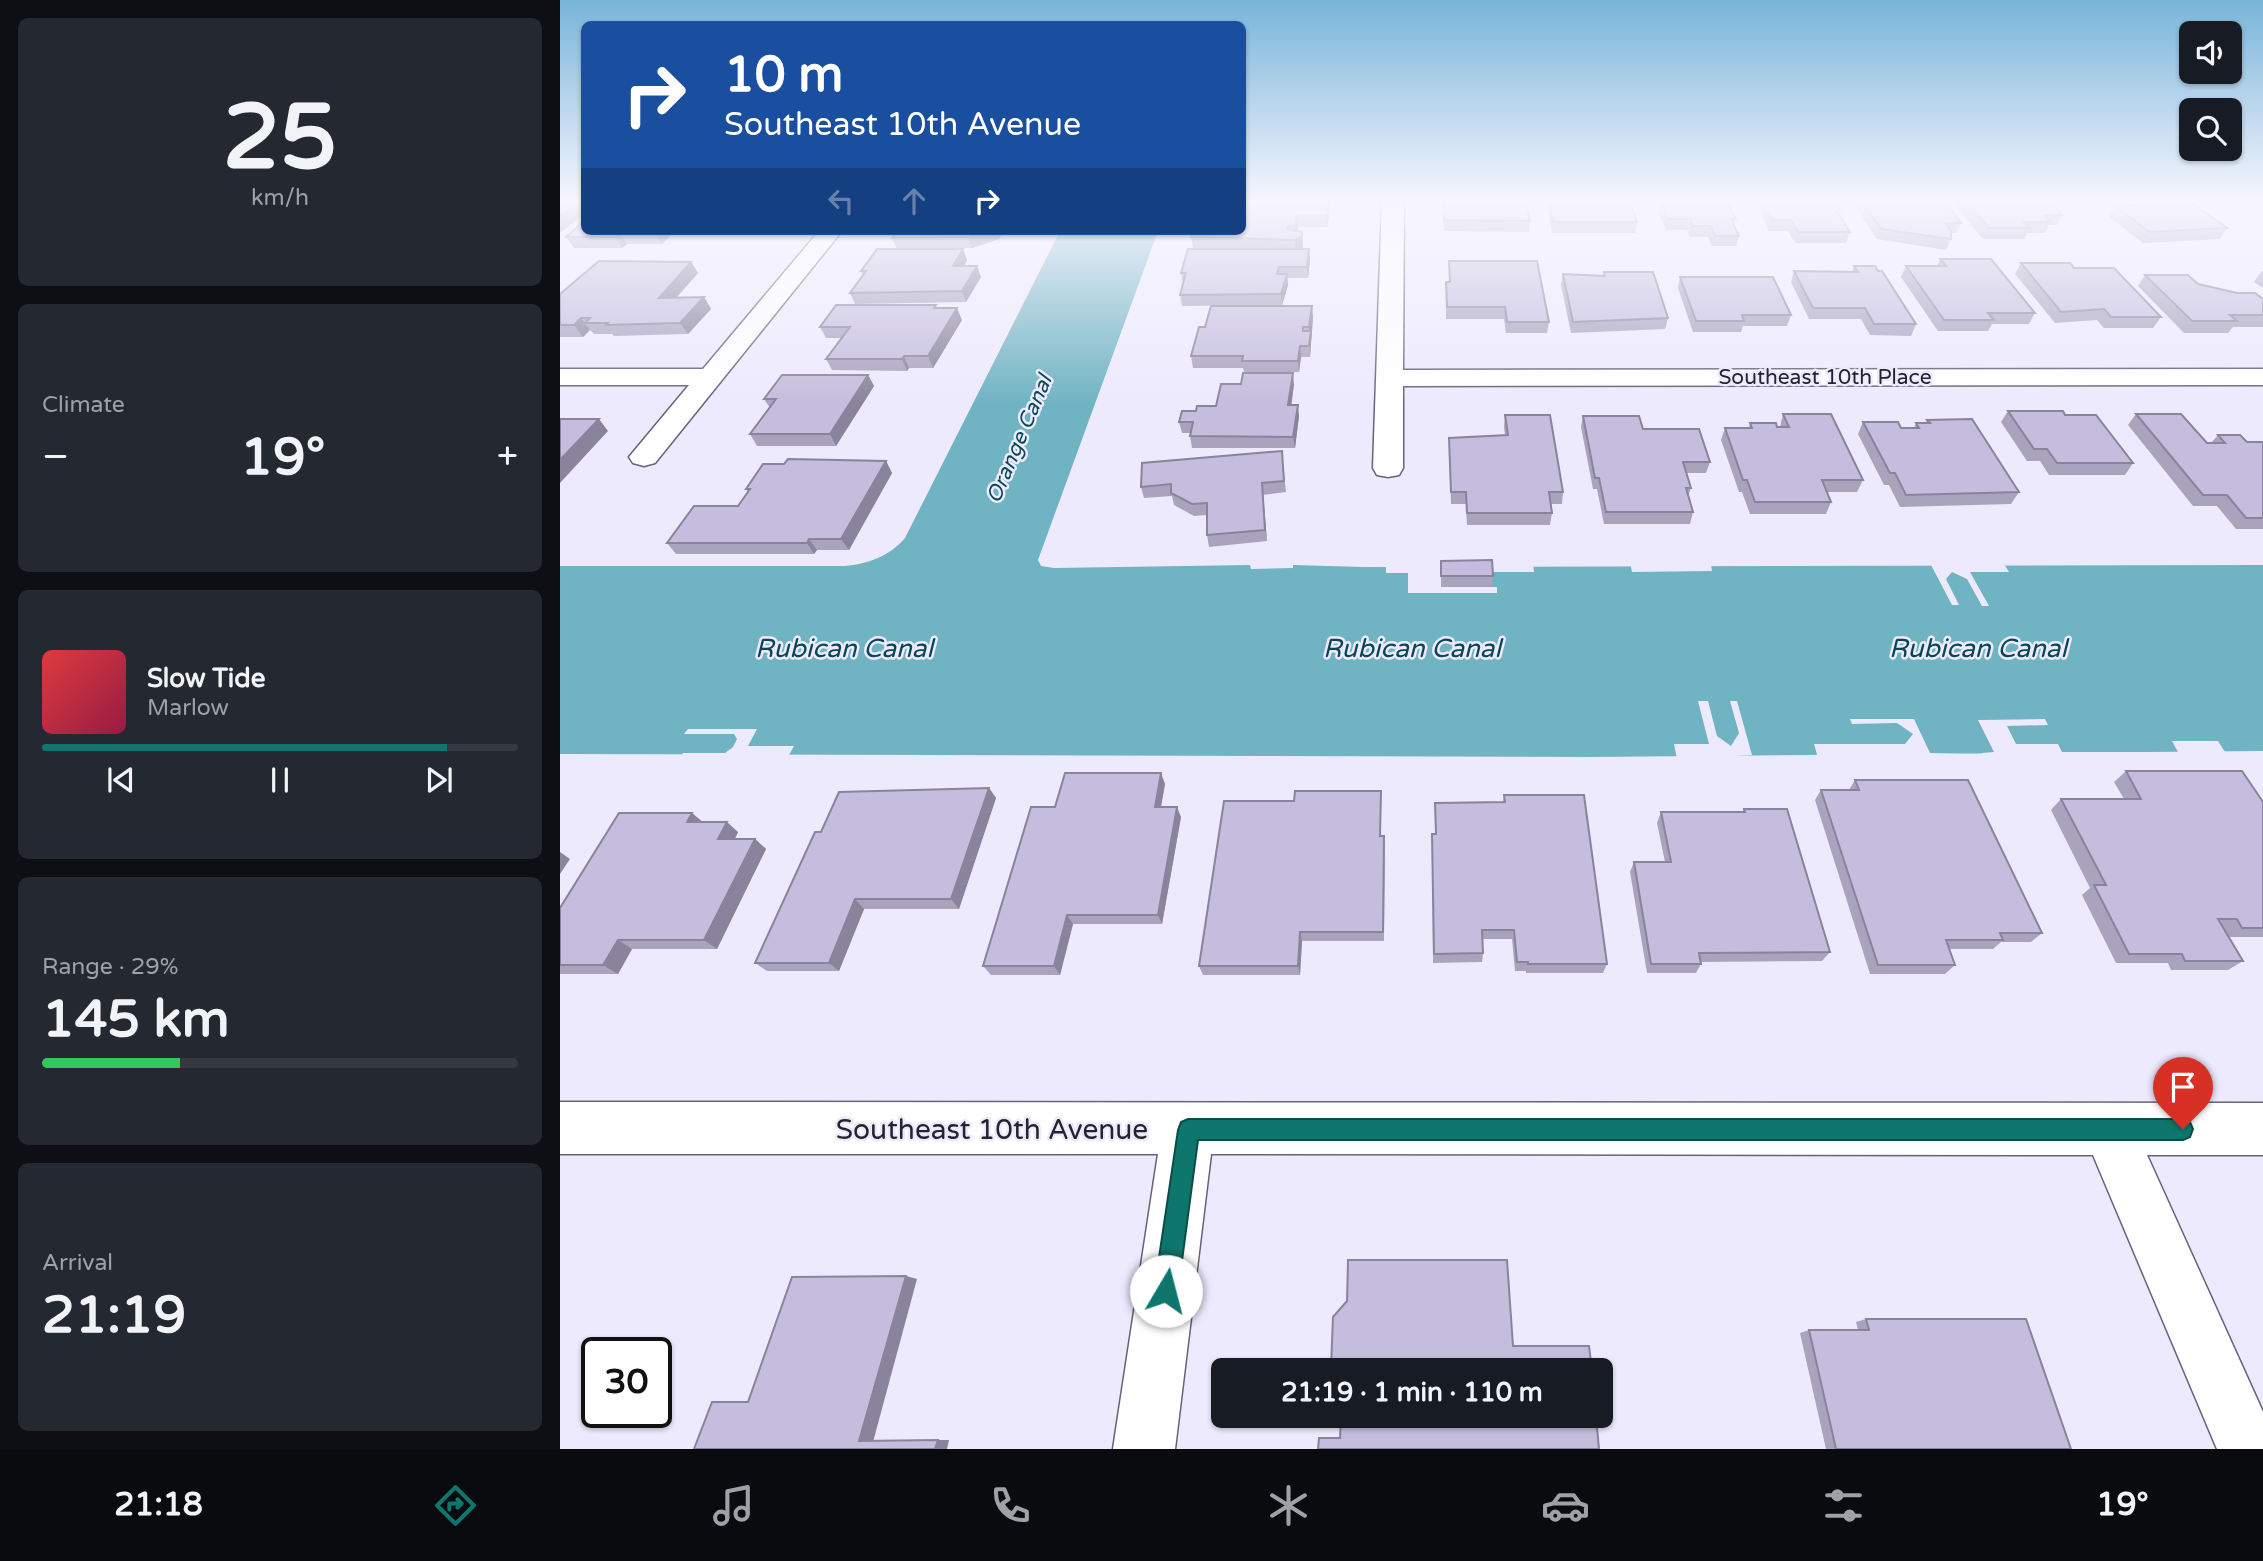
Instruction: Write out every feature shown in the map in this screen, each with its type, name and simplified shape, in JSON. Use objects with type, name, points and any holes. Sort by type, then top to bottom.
[{"type":"street","points":[[644,457],[800,269]]},
{"type":"street","points":[[1388,468],[1391,269]]},
{"type":"street","points":[[560,377],[709,377]]},
{"type":"street","name":"Southeast 10th Place","points":[[1388,378],[2263,377]]},
{"type":"street","name":"Southeast 10th Avenue","points":[[560,1129],[2263,1129]]},
{"type":"street","points":[[1144,1449],[1188,1130]]},
{"type":"street","points":[[2109,1130],[2248,1449]]},
{"type":"water","points":[[1041,269],[1144,269],[1038,560],[1041,566],[1250,565],[1251,569],[1293,568],[1293,565],[2263,565],[2263,751],[1589,757],[560,754],[560,566],[845,566],[870,561],[885,554],[905,538]]},
{"type":"pier","points":[[1533,562],[1534,572],[1491,572],[1441,587],[1497,587],[1497,593],[1408,593],[1408,573],[1386,573],[1386,566],[1491,566],[1491,563]]},
{"type":"pier","points":[[1630,562],[1738,562],[1739,565],[1711,565],[1712,571],[1632,572]]},
{"type":"pier","points":[[1965,562],[2003,562],[2009,572],[1970,572],[1989,606],[1982,606],[1967,579],[1952,572],[1946,579],[1959,605],[1952,605],[1931,565],[1966,565]]},
{"type":"pier","points":[[1698,701],[1708,701],[1717,736],[1731,746],[1739,733],[1730,701],[1737,701],[1752,755],[1677,759],[1674,744],[1709,744]]},
{"type":"pier","points":[[1850,719],[1914,719],[1930,753],[1969,754],[1971,757],[1818,758],[1814,744],[1905,744],[1913,734],[1897,723],[1852,724]]},
{"type":"pier","points":[[2045,719],[2048,725],[2007,726],[2016,744],[2058,744],[2062,752],[2178,752],[2172,741],[2218,741],[2227,755],[1984,756],[1982,753],[1994,752],[1978,720]]},
{"type":"pier","points":[[688,729],[757,729],[748,746],[794,746],[788,757],[681,756],[683,753],[725,753],[733,747],[737,739],[734,734],[684,734]]},
{"type":"building","points":[[590,269],[685,269],[659,298],[704,297],[680,323],[606,325],[608,323],[585,323],[590,318],[581,318],[574,325],[560,325],[560,294]]},
{"type":"building","points":[[863,269],[975,269],[962,291],[850,293],[866,271],[861,271]]},
{"type":"building","points":[[1182,269],[1279,269],[1277,274],[1287,274],[1281,294],[1180,295],[1186,273],[1181,273]]},
{"type":"building","points":[[1449,269],[1538,269],[1549,322],[1507,322],[1505,307],[1447,307],[1446,282],[1450,282]]},
{"type":"building","points":[[1856,269],[1882,271],[1916,324],[1874,324],[1865,308],[1813,308],[1794,271],[1858,272]]},
{"type":"building","points":[[1908,269],[1999,269],[2035,313],[1988,313],[1994,320],[1944,320]]},
{"type":"building","points":[[2026,269],[2115,269],[2161,317],[2111,317],[2104,309],[2061,312]]},
{"type":"building","points":[[1604,272],[1653,272],[1668,318],[1573,322],[1563,274],[1605,276]]},
{"type":"building","points":[[2145,275],[2188,275],[2198,284],[2237,293],[2255,293],[2263,299],[2263,315],[2230,315],[2237,321],[2192,321]]},
{"type":"building","points":[[1680,277],[1773,277],[1791,315],[1742,315],[1744,321],[1696,321]]},
{"type":"building","points":[[836,305],[936,305],[934,308],[957,308],[928,356],[904,356],[902,359],[826,359],[850,327],[820,327]]},
{"type":"building","points":[[1211,306],[1312,306],[1309,327],[1303,327],[1303,331],[1311,331],[1309,346],[1300,346],[1298,361],[1242,361],[1243,356],[1191,356],[1199,327],[1205,327]]},
{"type":"building","points":[[1243,373],[1293,373],[1288,405],[1298,405],[1293,437],[1190,436],[1193,422],[1179,422],[1182,411],[1196,411],[1197,406],[1216,406],[1221,384],[1241,384]]},
{"type":"building","points":[[782,375],[868,375],[830,434],[750,434],[776,399],[764,399]]},
{"type":"building","points":[[2008,411],[2063,411],[2065,415],[2096,415],[2133,463],[2057,463],[2047,449],[2034,449]]},
{"type":"building","points":[[1783,414],[1831,414],[1863,480],[1822,480],[1831,502],[1755,502],[1747,480],[1743,480],[1725,428],[1752,428],[1750,423],[1776,423],[1777,427],[1789,427]]},
{"type":"building","points":[[2136,414],[2181,414],[2207,443],[2225,443],[2218,435],[2240,435],[2247,442],[2263,442],[2263,518],[2246,518],[2227,495],[2203,495]]},
{"type":"building","points":[[1505,415],[1550,415],[1563,492],[1549,492],[1552,513],[1467,513],[1466,492],[1451,492],[1449,438],[1508,435]]},
{"type":"building","points":[[1583,416],[1639,416],[1643,429],[1699,429],[1710,462],[1683,462],[1691,488],[1686,488],[1693,512],[1606,512],[1599,478],[1595,478]]},
{"type":"building","points":[[560,419],[599,419],[560,460]]},
{"type":"building","points":[[1972,419],[2019,492],[1906,495],[1895,473],[1890,473],[1863,422],[1898,422],[1901,428],[1919,428],[1916,423],[1930,423],[1927,420]]},
{"type":"building","points":[[1282,451],[1284,481],[1262,483],[1265,530],[1207,535],[1207,503],[1192,504],[1171,493],[1171,484],[1141,487],[1142,463]]},
{"type":"building","points":[[788,459],[886,461],[841,539],[809,539],[807,543],[667,543],[694,506],[738,506],[763,464],[784,464]]},
{"type":"building","points":[[1492,560],[1493,576],[1441,576],[1441,561]]},
{"type":"building","points":[[2126,771],[2242,771],[2263,802],[2263,928],[2242,928],[2237,919],[2218,919],[2243,961],[2185,961],[2182,954],[2129,954],[2094,885],[2106,885],[2061,799],[2141,799]]},
{"type":"building","points":[[1065,773],[1161,773],[1155,807],[1177,807],[1158,915],[1067,915],[1054,966],[983,966],[1031,807],[1055,807]]},
{"type":"building","points":[[1855,780],[1968,780],[2042,933],[2000,933],[2003,940],[1946,940],[1955,965],[1878,965],[1821,790],[1859,790]]},
{"type":"building","points":[[989,788],[951,899],[855,899],[829,963],[755,963],[815,832],[821,832],[839,792]]},
{"type":"building","points":[[1295,791],[1381,791],[1380,836],[1384,836],[1383,932],[1300,932],[1298,966],[1199,966],[1224,801],[1294,801]]},
{"type":"building","points":[[1504,795],[1584,795],[1607,964],[1517,962],[1514,930],[1482,930],[1483,953],[1434,954],[1432,834],[1436,834],[1435,803],[1505,802]]},
{"type":"building","points":[[1744,809],[1787,809],[1830,952],[1699,953],[1701,964],[1651,964],[1634,862],[1671,862],[1661,812],[1745,812]]},
{"type":"building","points":[[619,813],[692,813],[687,822],[727,822],[718,839],[755,839],[704,940],[618,940],[603,965],[560,965],[560,908]]},
{"type":"building","points":[[1348,1260],[1507,1260],[1513,1346],[1589,1346],[1590,1358],[1331,1358],[1333,1317],[1347,1301]]},
{"type":"building","points":[[906,1276],[859,1441],[938,1440],[935,1449],[694,1449],[712,1402],[748,1402],[792,1277]]},
{"type":"building","points":[[1866,1319],[2026,1319],[2071,1449],[1836,1449],[1809,1330],[1869,1330]]},
{"type":"building","points":[[1340,1428],[1597,1428],[1599,1449],[1318,1449],[1319,1438],[1340,1438]]},
{"type":"route","points":[[1166,1291],[1188,1130],[2183,1129]]},
{"type":"water label","name":"Orange Canal","points":[[1019,439]]},
{"type":"water label","name":"Rubican Canal","points":[[844,648]]},
{"type":"water label","name":"Rubican Canal","points":[[1412,648]]},
{"type":"water label","name":"Rubican Canal","points":[[1978,648]]}]
